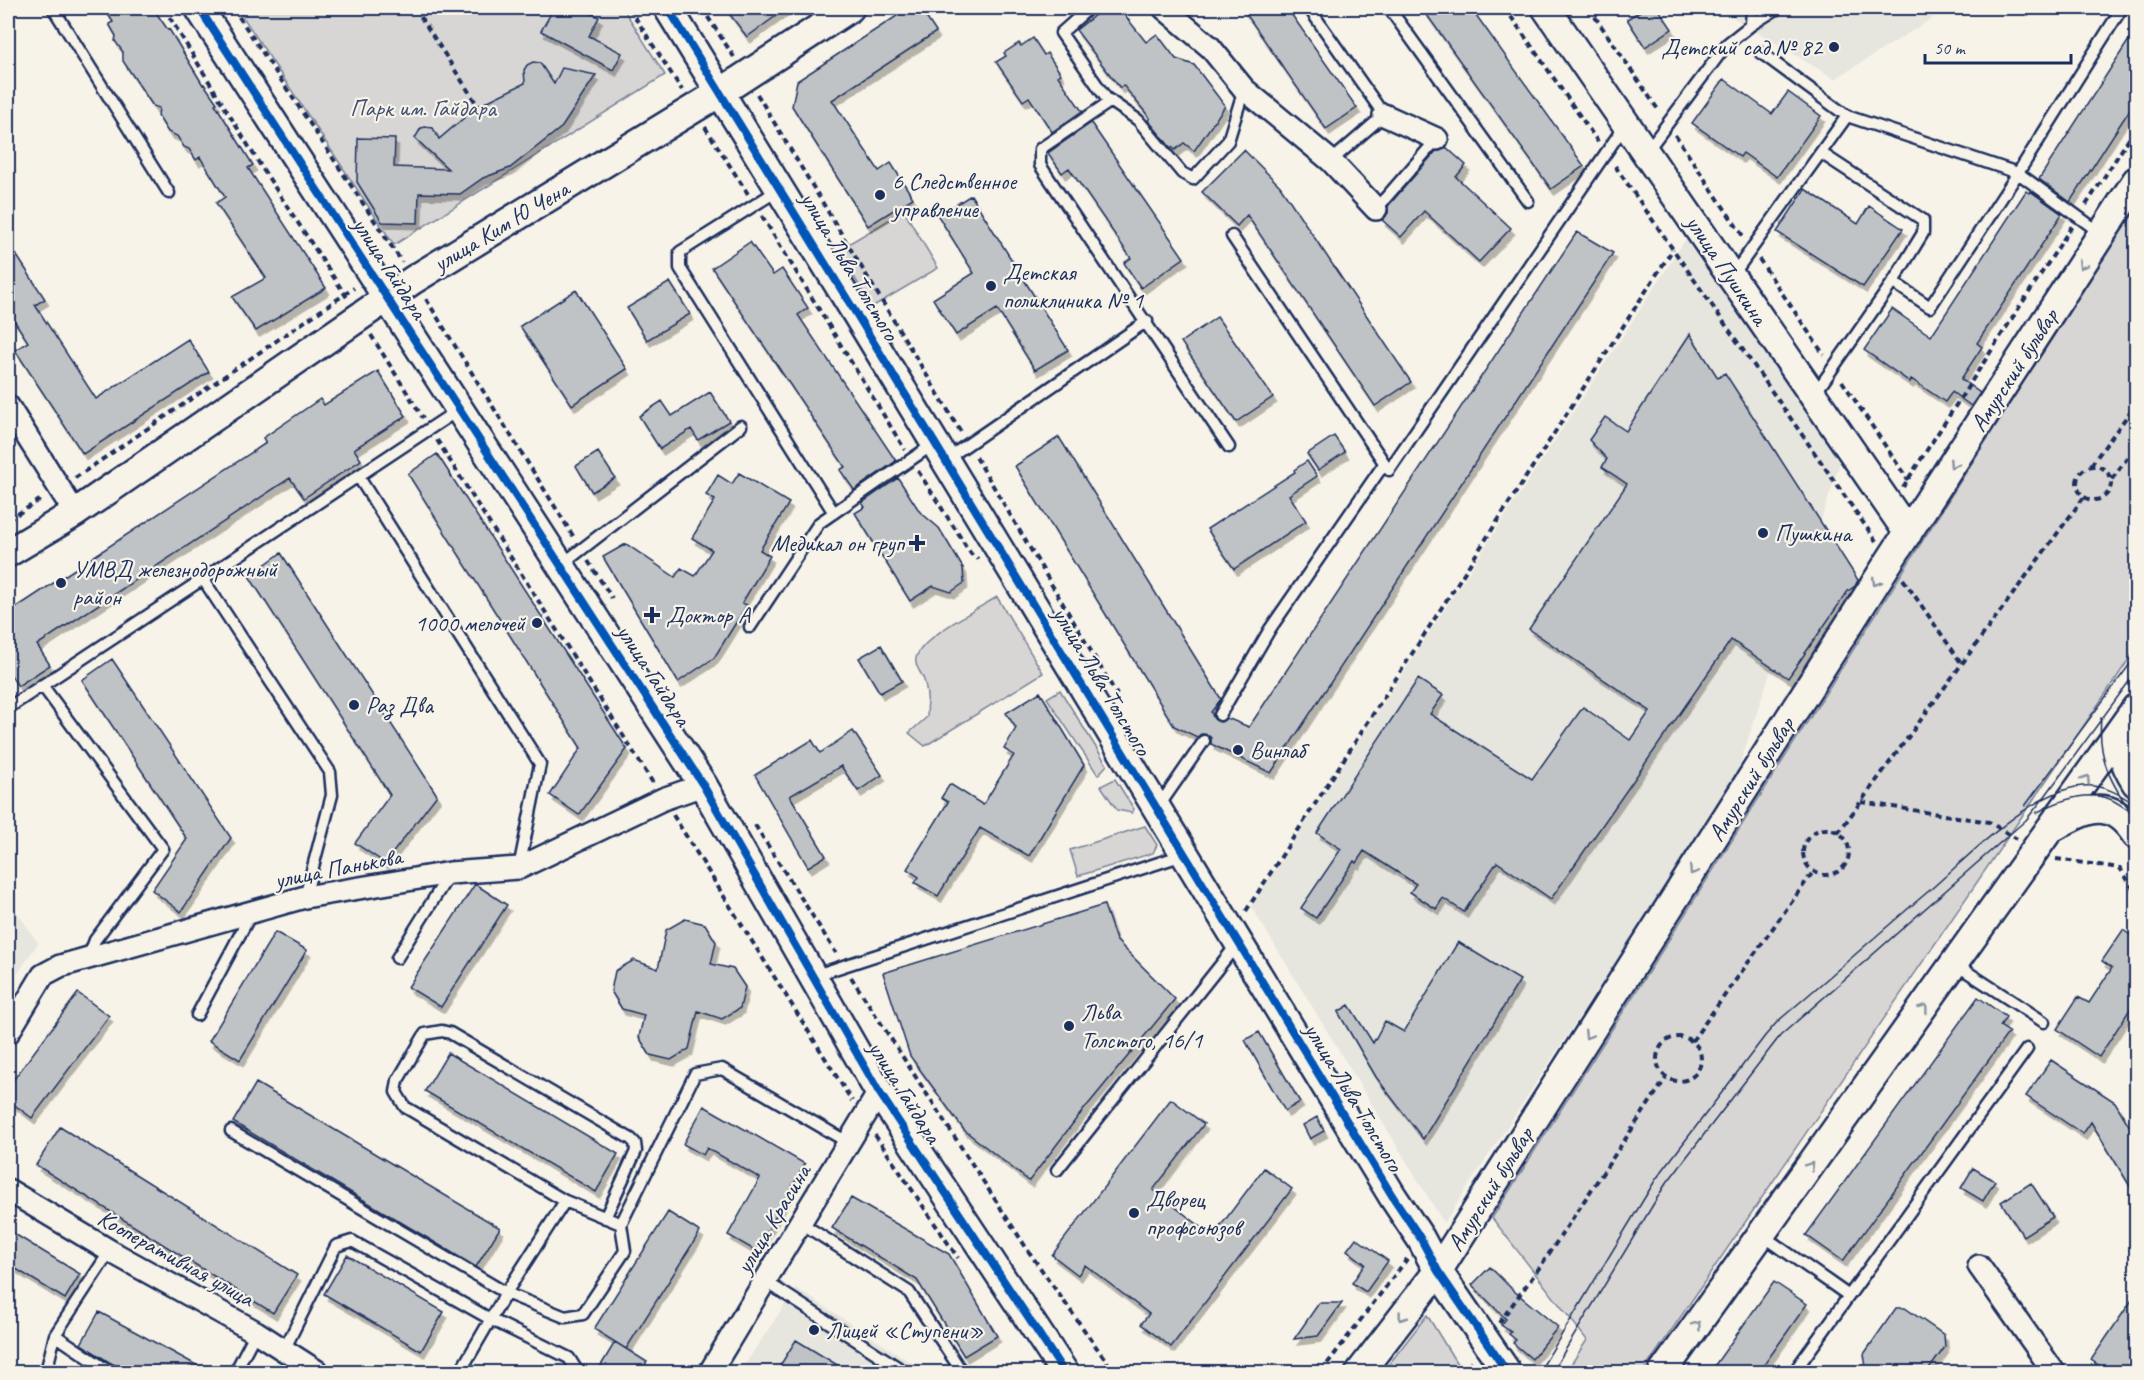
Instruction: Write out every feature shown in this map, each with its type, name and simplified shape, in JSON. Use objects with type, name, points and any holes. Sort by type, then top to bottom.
[{"type":"street","name":"улица Гайдара","points":[[199,8],[703,785],[879,1092],[1064,1372]]},
{"type":"street","name":"улица Льва Толстого","points":[[668,8],[1393,1197],[1421,1239],[1438,1271],[1507,1372]]},
{"type":"street","name":"улица Ким Ю Чена","points":[[8,553],[75,513],[352,305],[387,297],[721,92],[850,8]]},
{"type":"street","points":[[1164,8],[1210,47],[1244,89],[1331,161],[1376,209]]},
{"type":"street","name":"улица Пушкина","points":[[1546,8],[1627,122],[1908,533]]},
{"type":"street","points":[[1384,115],[1437,139]]},
{"type":"street","name":"Амурский бульвар","points":[[1360,1372],[1438,1271],[1890,561],[2136,181]]},
{"type":"street","points":[[8,406],[75,513]]},
{"type":"street","points":[[2136,709],[2124,738],[2122,758],[2136,783]]},
{"type":"street","points":[[1663,1372],[2136,709]]},
{"type":"street","name":"улица Панькова","points":[[8,1033],[43,975],[60,966],[305,897],[450,873],[519,868],[663,799],[703,785]]},
{"type":"street","points":[[2053,827],[2079,813],[2097,810],[2118,814],[2126,820],[2136,835]]},
{"type":"street","name":"улица Красина","points":[[710,1372],[879,1092]]},
{"type":"street","name":"Кооперативная улица","points":[[8,1190],[110,1251],[256,1332],[318,1372]]},
{"type":"street","points":[[1979,1266],[2054,1372]]},
{"type":"lane","points":[[53,8],[169,193]]},
{"type":"lane","points":[[1089,8],[1061,33],[1106,98],[1138,120],[1182,173],[1193,179],[1228,141],[1244,89]]},
{"type":"lane","points":[[1309,8],[1384,115],[1331,161]]},
{"type":"lane","points":[[1389,8],[1528,201]]},
{"type":"lane","points":[[1750,25],[1752,8]]},
{"type":"lane","points":[[1646,152],[1727,44],[1750,25],[1778,8]]},
{"type":"lane","points":[[1893,282],[1930,306],[2018,173],[2122,8]]},
{"type":"lane","points":[[1760,52],[1847,116],[2018,173],[2102,234]]},
{"type":"lane","points":[[1111,101],[1040,149],[1040,165],[1147,321],[1229,447]]},
{"type":"lane","points":[[1732,276],[1847,116]]},
{"type":"lane","points":[[1233,236],[1389,470],[1627,122]]},
{"type":"lane","points":[[1376,209],[1437,139]]},
{"type":"lane","points":[[1813,397],[1893,282],[1923,233],[1923,220],[1821,153]]},
{"type":"lane","points":[[780,189],[680,252],[680,268],[834,513]]},
{"type":"lane","points":[[750,627],[819,523],[911,460],[940,452],[1147,321]]},
{"type":"lane","points":[[8,708],[458,410]]},
{"type":"lane","points":[[560,566],[741,426]]},
{"type":"lane","points":[[1220,715],[1270,630],[1384,464]]},
{"type":"lane","points":[[358,476],[540,765],[519,868]]},
{"type":"lane","points":[[203,579],[330,772],[332,795],[305,897]]},
{"type":"lane","points":[[42,685],[163,849],[95,940],[88,958]]},
{"type":"lane","points":[[1157,809],[1204,741]]},
{"type":"lane","points":[[813,976],[1185,855]]},
{"type":"lane","points":[[397,958],[450,873]]},
{"type":"lane","points":[[197,1015],[252,912]]},
{"type":"lane","points":[[1057,1170],[1238,943]]},
{"type":"lane","points":[[1955,964],[2044,1022]]},
{"type":"lane","points":[[605,1218],[636,1151],[635,1143],[450,1033],[442,1031],[425,1034],[398,1080],[396,1092],[405,1107],[565,1201],[605,1218],[621,1224]]},
{"type":"lane","points":[[1794,1372],[2027,1049]]},
{"type":"lane","points":[[231,1131],[506,1293],[565,1317],[583,1314],[625,1251],[621,1224],[695,1074],[722,1069],[849,1143]]},
{"type":"lane","points":[[460,1372],[506,1293],[565,1201]]},
{"type":"lane","points":[[801,1223],[909,1292],[962,1372]]},
{"type":"lane","points":[[1762,1235],[1850,1296]]},
{"type":"lane","points":[[284,1350],[336,1246],[352,1241],[492,1320],[569,1358],[576,1369],[574,1372]]},
{"type":"lane","points":[[46,1372],[55,1335],[110,1251]]},
{"type":"lane","points":[[765,1281],[905,1372]]},
{"type":"lane","points":[[236,1372],[256,1332]]},
{"type":"lane","points":[[55,1335],[110,1372]]},
{"type":"path","points":[[164,8],[261,168],[352,305],[863,1119],[965,1267]]},
{"type":"path","points":[[415,8],[478,106]]},
{"type":"path","points":[[629,8],[755,205],[971,554],[982,561]]},
{"type":"path","points":[[1504,8],[1962,664]]},
{"type":"path","points":[[1872,534],[2136,128]]},
{"type":"path","points":[[1246,911],[1673,249]]},
{"type":"path","points":[[8,520],[352,305]]},
{"type":"path","points":[[2136,404],[2091,466],[2080,473],[2077,479],[2079,492],[2090,500],[2103,498],[2108,493],[2111,480],[2136,446]]},
{"type":"path","points":[[2091,466],[2104,469],[2111,480]]},
{"type":"path","points":[[1838,833],[2084,497]]},
{"type":"path","points":[[1861,802],[1989,822],[2046,857],[2120,868],[2136,893]]},
{"type":"path","points":[[1823,829],[1838,833],[1844,838],[1849,851],[1845,865],[1834,874],[1819,875],[1813,872],[1803,859],[1804,843],[1815,831],[1823,829]]},
{"type":"path","points":[[1692,1041],[1813,872]]},
{"type":"path","points":[[1679,1037],[1692,1041],[1700,1054],[1701,1062],[1695,1075],[1681,1082],[1666,1078],[1657,1060],[1661,1047],[1666,1041],[1679,1037]]},
{"type":"path","points":[[1464,1372],[1542,1264],[1666,1078]]},
{"type":"path","points":[[1321,1372],[1421,1239]]},
{"type":"shaded area","name":"Детский сад № 82","points":[[1726,8],[1949,8],[1835,79],[1731,16]]},
{"type":"shaded area","points":[[1686,239],[1840,463],[1734,781],[1444,1223],[1251,906]]},
{"type":"shaded area","points":[[8,899],[38,943],[8,988]]},
{"type":"shaded area","name":"Лицей «Ступени»","points":[[796,1288],[926,1372],[740,1372]]},
{"type":"green space","name":"Парк им. Гайдара","points":[[237,8],[623,8],[665,75],[394,245]]},
{"type":"green space","points":[[2136,205],[2136,649],[1643,1372],[1566,1372],[1587,1340],[1492,1218]]},
{"type":"green space","points":[[904,211],[938,268],[872,307],[838,250]]},
{"type":"green space","points":[[997,597],[1043,673],[925,746],[909,733],[927,717],[926,689],[916,663],[917,655],[935,636]]},
{"type":"green space","points":[[1060,690],[1107,765],[1098,775],[1047,698]]},
{"type":"green space","points":[[1115,779],[1134,809],[1132,813],[1117,810],[1101,786]]},
{"type":"green space","points":[[1145,826],[1157,845],[1153,853],[1078,876],[1070,850]]},
{"type":"green space","points":[[1427,1315],[1462,1372],[1383,1372]]},
{"type":"building","points":[[104,8],[153,8],[217,103],[215,104],[253,165],[248,168],[326,288],[256,331],[232,297],[266,278],[216,203],[225,197],[200,157],[196,160],[177,136],[168,132],[158,116],[159,108],[153,106],[123,61],[123,52],[115,41],[116,36],[109,24],[113,22]]},
{"type":"building","points":[[554,8],[581,8],[599,17],[589,36],[622,53],[613,70],[541,31]]},
{"type":"building","points":[[725,8],[787,8],[747,37]]},
{"type":"building","points":[[909,8],[920,8],[936,32],[832,100],[879,171],[891,163],[913,198],[868,226],[792,106],[797,81]]},
{"type":"building","points":[[1104,8],[1119,8],[1146,42],[1157,34],[1176,59],[1194,65],[1225,106],[1194,151],[1184,143],[1175,150],[1171,148],[1148,120],[1150,118],[1123,85],[1120,88],[1076,30]]},
{"type":"building","points":[[1242,8],[1287,8],[1357,108],[1326,129]]},
{"type":"building","points":[[1422,8],[1471,8],[1584,166],[1551,189]]},
{"type":"building","points":[[1645,8],[1658,8],[1672,29],[1645,47],[1627,19]]},
{"type":"building","points":[[2136,29],[2136,100],[2070,202],[2039,179]]},
{"type":"building","points":[[1033,38],[1044,55],[1047,53],[1061,74],[1058,76],[1082,111],[1052,132],[1029,97],[1023,101],[996,62],[1006,56],[1004,53],[1019,43],[1021,46]]},
{"type":"building","points":[[533,62],[540,63],[554,84],[562,68],[596,75],[562,127],[510,168],[483,178],[460,194],[419,193],[418,223],[382,222],[357,182],[358,138],[395,139],[394,167],[448,169],[415,138],[421,128],[433,128],[439,139],[478,106],[525,83],[524,70]]},
{"type":"building","points":[[1724,79],[1772,114],[1788,92],[1821,116],[1777,177],[1743,153],[1740,157],[1692,123]]},
{"type":"building","points":[[1091,123],[1184,258],[1141,288],[1124,263],[1131,258],[1069,168],[1062,173],[1048,153]]},
{"type":"building","points":[[1446,147],[1466,165],[1456,177],[1511,228],[1479,262],[1424,211],[1401,237],[1382,220],[1388,213],[1388,206],[1436,151]]},
{"type":"building","points":[[1244,150],[1280,186],[1411,382],[1375,406],[1247,215],[1237,226],[1202,192]]},
{"type":"building","points":[[1805,189],[1858,224],[1869,206],[1903,229],[1863,287],[1777,232]]},
{"type":"building","points":[[2026,191],[2029,193],[2030,191],[2062,214],[1977,343],[1982,347],[1961,379],[1980,393],[1971,406],[1952,392],[1945,402],[1911,379],[1910,382],[1864,350],[1892,309],[1931,336]]},
{"type":"building","name":"Детская поликлиника № 1","points":[[971,195],[1068,350],[1035,370],[997,309],[956,335],[933,299],[974,273],[938,216]]},
{"type":"building","points":[[1577,232],[1613,253],[1271,773],[1211,744],[1211,738],[1208,735],[1201,734],[1197,737],[1174,726],[1015,466],[1059,437],[1221,699],[1211,712],[1214,719],[1221,722],[1227,718],[1249,727]]},
{"type":"building","points":[[8,242],[45,299],[35,305],[96,399],[188,339],[209,372],[83,454],[15,350],[28,342],[8,311]]},
{"type":"building","points":[[750,242],[773,275],[782,269],[808,308],[798,315],[896,461],[854,490],[840,470],[845,467],[712,268]]},
{"type":"building","points":[[670,282],[690,314],[647,340],[627,308]]},
{"type":"building","points":[[576,290],[627,369],[572,405],[520,326]]},
{"type":"building","points":[[1217,317],[1273,397],[1236,422],[1181,342]]},
{"type":"building","points":[[1690,334],[1718,378],[1725,373],[1858,580],[1855,586],[1848,591],[1788,678],[1731,640],[1551,899],[1497,862],[1464,912],[1443,898],[1436,909],[1410,892],[1416,884],[1364,851],[1356,863],[1354,861],[1316,918],[1301,908],[1341,849],[1317,833],[1418,679],[1443,695],[1430,714],[1532,779],[1583,707],[1630,740],[1650,711],[1529,629],[1627,484],[1602,467],[1607,459],[1589,440],[1605,417],[1626,431]]},
{"type":"building","points":[[378,371],[406,416],[354,449],[361,460],[304,498],[290,478],[37,645],[50,665],[18,686],[8,671],[8,613],[266,443],[263,438],[320,399],[324,405]]},
{"type":"building","points":[[710,392],[729,421],[698,440],[691,429],[660,449],[639,416],[662,401],[672,416]]},
{"type":"building","points":[[1334,436],[1345,452],[1318,470],[1307,454]]},
{"type":"building","points":[[598,452],[615,478],[592,492],[576,466]]},
{"type":"building","points":[[437,454],[627,749],[579,815],[550,795],[581,748],[408,474]]},
{"type":"building","points":[[1307,461],[1317,476],[1289,495],[1306,521],[1234,569],[1207,529],[1295,472],[1294,470]]},
{"type":"building","points":[[739,473],[789,503],[760,550],[770,556],[742,603],[747,605],[714,658],[678,682],[603,557],[626,544],[675,577],[681,568],[695,576],[712,550],[692,538],[715,500],[706,495],[718,475],[732,484]]},
{"type":"building","points":[[898,478],[920,512],[939,528],[963,568],[964,583],[951,592],[933,586],[910,601],[855,513],[865,507],[862,503]]},
{"type":"building","points":[[281,553],[437,795],[385,863],[355,843],[390,795],[249,576]]},
{"type":"building","points":[[881,645],[902,681],[880,693],[859,658]]},
{"type":"building","points":[[112,659],[231,838],[181,912],[152,890],[187,839],[82,680]]},
{"type":"building","points":[[1040,692],[1084,765],[1029,856],[980,828],[938,896],[915,883],[919,877],[907,869],[948,802],[941,798],[950,784],[983,805],[1014,755],[1004,749],[1016,728],[1006,713]]},
{"type":"building","points":[[853,731],[882,775],[858,791],[841,766],[790,796],[826,856],[808,867],[755,775],[812,740],[820,753]]},
{"type":"building","points":[[475,884],[507,905],[441,1007],[408,987]]},
{"type":"building","points":[[1104,905],[1116,940],[1175,999],[1077,1118],[1029,1181],[964,1130],[910,1056],[883,973]]},
{"type":"building","points":[[685,919],[705,924],[716,942],[711,964],[733,969],[745,987],[740,1008],[722,1019],[698,1011],[689,1049],[671,1060],[650,1055],[639,1037],[644,1015],[622,1009],[611,991],[615,971],[634,960],[658,969],[666,930]]},
{"type":"building","points":[[2123,930],[2136,939],[2136,1000],[2099,1057],[2057,1029],[2078,997],[2089,1003],[2112,968],[2102,961]]},
{"type":"building","points":[[275,932],[307,950],[240,1060],[209,1041]]},
{"type":"building","points":[[1458,942],[1520,980],[1423,1139],[1376,1077],[1338,1012],[1349,1005],[1373,1043],[1385,1021],[1404,1032]]},
{"type":"building","points":[[78,993],[109,1016],[32,1118],[8,1100],[8,1087]]},
{"type":"building","points":[[1978,997],[2006,1017],[2000,1026],[2009,1032],[1843,1261],[1806,1235]]},
{"type":"building","points":[[1259,1032],[1300,1102],[1285,1111],[1245,1040]]},
{"type":"building","points":[[448,1053],[618,1154],[596,1192],[425,1091]]},
{"type":"building","points":[[2051,1060],[2115,1102],[2136,1137],[2136,1196],[2091,1122],[2083,1134],[2026,1096]]},
{"type":"building","points":[[256,1083],[500,1228],[476,1267],[233,1122]]},
{"type":"building","name":"Дворец профсоюзов","points":[[1171,1099],[1204,1124],[1153,1190],[1213,1236],[1264,1168],[1292,1189],[1171,1347],[1141,1324],[1149,1314],[1085,1265],[1078,1275],[1052,1255]]},
{"type":"building","points":[[704,1106],[805,1164],[756,1251],[728,1235],[760,1178],[707,1148],[703,1155],[683,1144]]},
{"type":"building","points":[[1317,1117],[1324,1131],[1310,1139],[1303,1125]]},
{"type":"building","points":[[60,1127],[297,1275],[273,1313],[36,1165]]},
{"type":"building","points":[[1973,1168],[1995,1181],[1983,1201],[1961,1188]]},
{"type":"building","points":[[2031,1183],[2053,1217],[2023,1236],[2001,1202]]},
{"type":"building","points":[[851,1198],[949,1254],[997,1336],[964,1356],[917,1280],[832,1228]]},
{"type":"building","points":[[668,1212],[700,1232],[626,1349],[594,1329]]},
{"type":"building","points":[[8,1230],[80,1274],[65,1299],[8,1264]]},
{"type":"building","points":[[1356,1238],[1388,1261],[1366,1292],[1352,1283],[1365,1264],[1347,1250]]},
{"type":"building","points":[[347,1255],[444,1312],[421,1351],[324,1294]]},
{"type":"building","points":[[1490,1267],[1514,1291],[1558,1327],[1532,1359],[1513,1343],[1516,1340],[1509,1334],[1511,1332],[1501,1325],[1506,1319],[1472,1285]]},
{"type":"building","points":[[1774,1282],[1807,1304],[1759,1372],[1710,1372]]},
{"type":"building","points":[[2136,1294],[2136,1372],[2109,1372],[2091,1360]]},
{"type":"building","points":[[1319,1303],[1342,1303],[1318,1336],[1294,1339]]},
{"type":"building","points":[[1896,1308],[1905,1308],[1944,1335],[1945,1347],[1927,1372],[1874,1372],[1866,1367],[1864,1354]]},
{"type":"building","points":[[99,1312],[209,1372],[128,1372],[109,1362],[81,1344]]},
{"type":"building","points":[[796,1340],[849,1372],[776,1372]]},
{"type":"building","points":[[615,1342],[647,1362],[640,1372],[597,1372]]},
{"type":"tram line","points":[[2025,806],[2136,656]]},
{"type":"tram line","points":[[1552,1372],[1665,1185],[1780,1036],[2026,820],[2136,672]]},
{"type":"tram line","points":[[2101,718],[2100,733],[2108,772],[2136,820]]},
{"type":"tram line","points":[[1539,1372],[1656,1179],[1778,1021],[1981,844],[2041,800],[2062,791],[2090,786],[2111,791],[2136,805]]},
{"type":"tram line","points":[[2036,813],[2061,802],[2089,796],[2110,799],[2128,810]]},
{"type":"cycle path","points":[[199,8],[703,785],[879,1092],[1064,1372]]},
{"type":"cycle path","points":[[668,8],[1393,1197],[1421,1239],[1438,1271],[1507,1372]]},
{"type":"place","name":"Детский сад № 82","points":[[1834,47]]},
{"type":"place","name":"6 Следственное управление","points":[[880,195]]},
{"type":"place","name":"Детская поликлиника № 1","points":[[991,286]]},
{"type":"place","name":"Пушкина","points":[[1763,533]]},
{"type":"place","name":"Медикал он груп","points":[[917,543]]},
{"type":"place","name":"УМВД железнодорожный район","points":[[61,583]]},
{"type":"place","name":"Доктор А","points":[[652,615]]},
{"type":"place","name":"1000 мелочей","points":[[537,623]]},
{"type":"place","name":"Раз Два","points":[[354,705]]},
{"type":"place","name":"Винлаб","points":[[1238,750]]},
{"type":"place","name":"Льва Толстого, 16/1","points":[[1069,1026]]},
{"type":"place","name":"Дворец профсоюзов","points":[[1134,1213]]},
{"type":"place","name":"Лицей «Ступени»","points":[[814,1330]]}]
